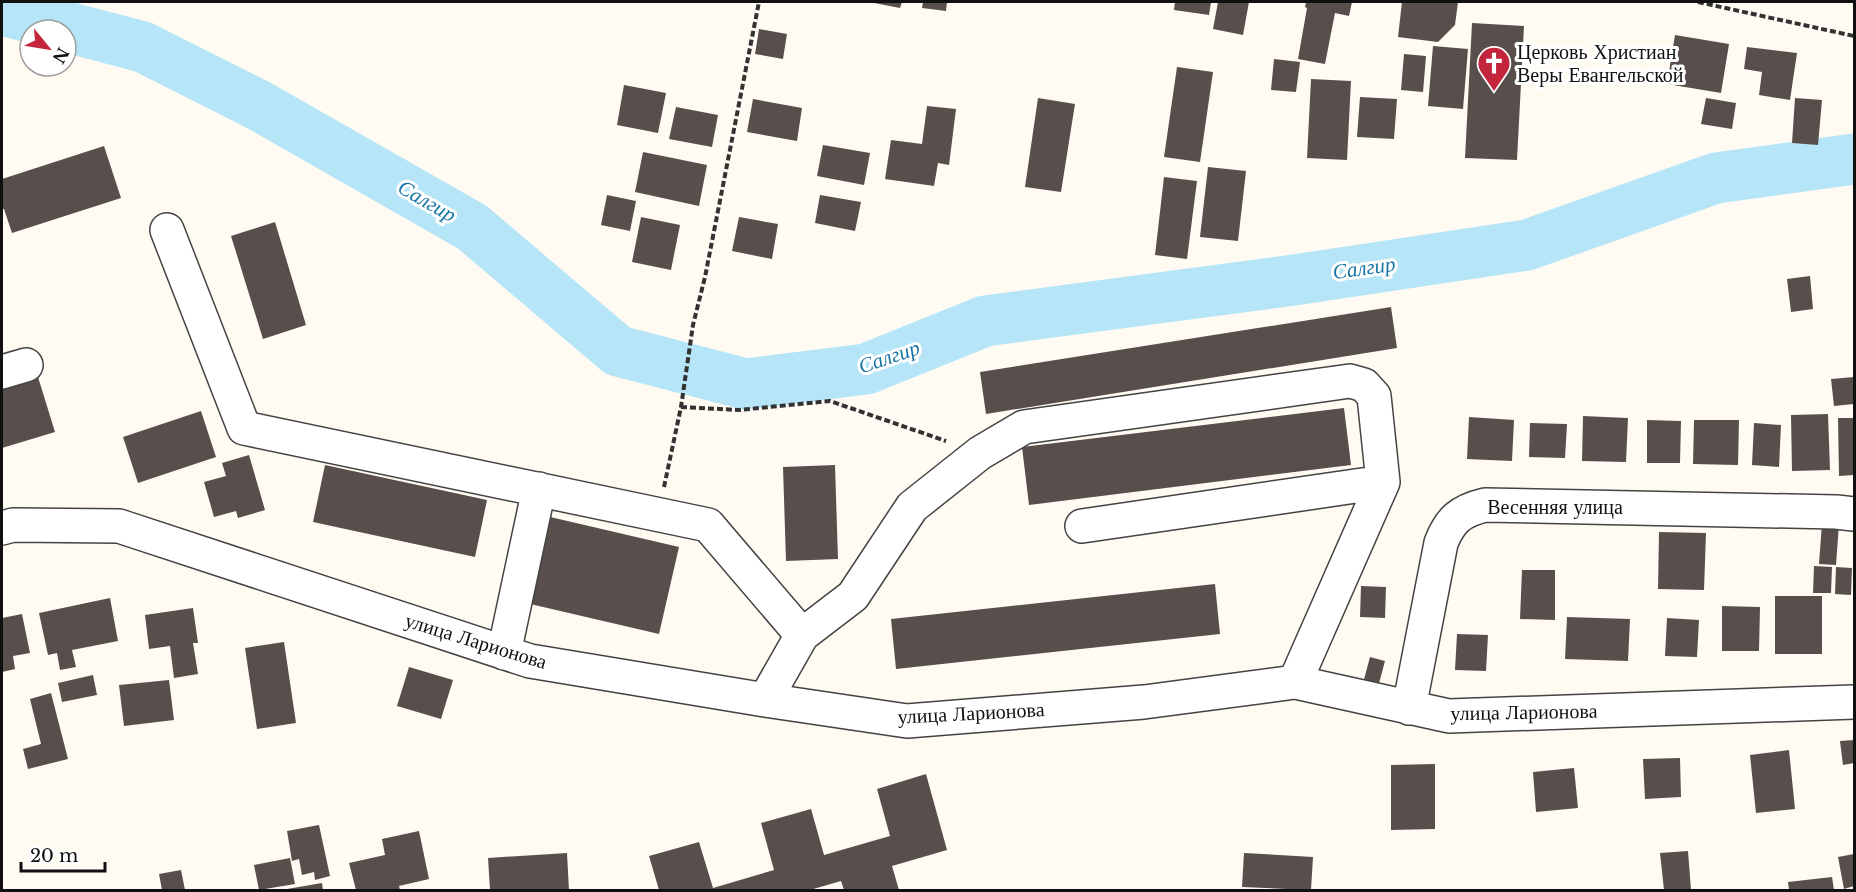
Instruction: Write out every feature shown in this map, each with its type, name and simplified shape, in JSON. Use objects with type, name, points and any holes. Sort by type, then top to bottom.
[{"type":"street","points":[[167,230],[244,428],[708,525],[802,635]]},
{"type":"street","points":[[765,700],[802,635],[853,596],[912,507],[980,453],[1024,427],[1350,381],[1364,385],[1374,396],[1383,482],[1295,682]]},
{"type":"street","points":[[1082,526],[1383,482]]},
{"type":"street","points":[[504,653],[539,489]]},
{"type":"street","name":"Весенняя улица","points":[[1409,708],[1440,543],[1456,517],[1469,509],[1485,505],[1854,514]]},
{"type":"street","name":"улица Ларионова","points":[[2,528],[13,525],[119,526],[530,661],[907,721],[1144,702],[1295,682],[1449,716],[1854,702]]},
{"type":"path","points":[[659,514],[681,407],[693,325],[705,277],[759,2]]},
{"type":"path","points":[[1698,2],[1854,36]]},
{"type":"path","points":[[681,407],[739,410],[830,401],[980,453]]},
{"type":"building","points":[[869,2],[902,2],[900,8]]},
{"type":"building","points":[[923,2],[947,2],[946,11],[922,8]]},
{"type":"building","points":[[1175,2],[1211,2],[1209,15],[1174,10]]},
{"type":"building","points":[[1218,2],[1249,2],[1243,35],[1213,29]]},
{"type":"building","points":[[1306,2],[1352,2],[1349,16],[1335,13],[1325,64],[1298,59],[1307,8],[1305,7]]},
{"type":"building","points":[[1402,2],[1458,2],[1455,25],[1438,42],[1398,37]]},
{"type":"building","name":"Церковь Христиан Веры Евангельской","points":[[1472,23],[1524,26],[1517,160],[1465,158]]},
{"type":"building","points":[[759,29],[787,34],[783,59],[755,54]]},
{"type":"building","points":[[1675,35],[1729,44],[1721,93],[1667,84]]},
{"type":"building","points":[[1433,46],[1468,49],[1463,109],[1428,106]]},
{"type":"building","points":[[1747,47],[1797,53],[1790,100],[1759,95],[1762,72],[1744,69]]},
{"type":"building","points":[[1404,54],[1426,56],[1423,92],[1401,90]]},
{"type":"building","points":[[1274,59],[1300,62],[1296,92],[1271,90]]},
{"type":"building","points":[[1177,67],[1213,72],[1200,162],[1164,157]]},
{"type":"building","points":[[1311,79],[1351,81],[1347,160],[1307,158]]},
{"type":"building","points":[[624,85],[666,93],[658,133],[617,125]]},
{"type":"building","points":[[1360,97],[1397,99],[1394,139],[1357,137]]},
{"type":"building","points":[[1038,98],[1075,104],[1061,192],[1025,187]]},
{"type":"building","points":[[1706,98],[1736,103],[1732,129],[1701,124]]},
{"type":"building","points":[[1795,98],[1822,100],[1818,145],[1792,143]]},
{"type":"building","points":[[753,99],[802,108],[797,141],[747,132]]},
{"type":"building","points":[[927,106],[956,109],[949,165],[938,163],[934,186],[885,179],[891,140],[922,144]]},
{"type":"building","points":[[676,107],[718,115],[712,147],[669,139]]},
{"type":"building","points":[[823,145],[870,153],[864,185],[817,176]]},
{"type":"building","points":[[104,146],[121,198],[12,233],[4,209],[2,209],[2,179]]},
{"type":"building","points":[[643,152],[707,165],[699,206],[635,192]]},
{"type":"building","points":[[1208,167],[1246,171],[1238,241],[1200,237]]},
{"type":"building","points":[[1164,177],[1197,181],[1187,259],[1155,255]]},
{"type":"building","points":[[607,195],[636,201],[630,231],[601,225]]},
{"type":"building","points":[[820,195],[861,202],[855,231],[815,223]]},
{"type":"building","points":[[641,217],[680,225],[671,270],[632,262]]},
{"type":"building","points":[[739,217],[778,224],[772,259],[732,251]]},
{"type":"building","points":[[275,222],[306,325],[263,339],[231,236]]},
{"type":"building","points":[[1810,276],[1813,309],[1791,312],[1787,279]]},
{"type":"building","points":[[1391,307],[1397,348],[986,414],[980,372]]},
{"type":"building","points":[[38,377],[55,432],[2,448],[2,388]]},
{"type":"building","points":[[1854,377],[1854,404],[1834,406],[1831,379]]},
{"type":"building","points":[[1344,408],[1351,465],[1029,505],[1022,447]]},
{"type":"building","points":[[201,411],[216,457],[138,483],[123,437]]},
{"type":"building","points":[[1828,414],[1830,470],[1792,471],[1791,415]]},
{"type":"building","points":[[1583,416],[1628,418],[1626,462],[1582,461]]},
{"type":"building","points":[[1469,417],[1514,420],[1512,461],[1467,459]]},
{"type":"building","points":[[1838,418],[1854,418],[1854,475],[1839,476]]},
{"type":"building","points":[[1647,420],[1681,421],[1680,463],[1647,463]]},
{"type":"building","points":[[1694,420],[1739,420],[1738,465],[1693,464]]},
{"type":"building","points":[[1530,423],[1567,424],[1565,458],[1529,457]]},
{"type":"building","points":[[1754,423],[1781,425],[1779,467],[1752,465]]},
{"type":"building","points":[[249,455],[265,510],[238,518],[236,511],[214,517],[204,482],[226,476],[222,463]]},
{"type":"building","points":[[325,465],[487,500],[475,557],[313,522]]},
{"type":"building","points":[[835,465],[838,559],[786,561],[783,467]]},
{"type":"building","points":[[546,516],[679,547],[659,634],[526,603]]},
{"type":"building","points":[[1822,523],[1839,524],[1836,565],[1819,564]]},
{"type":"building","points":[[1659,532],[1706,533],[1704,590],[1658,589]]},
{"type":"building","points":[[1814,566],[1832,567],[1831,593],[1813,593]]},
{"type":"building","points":[[1836,567],[1852,568],[1851,595],[1835,594]]},
{"type":"building","points":[[1522,570],[1555,570],[1555,620],[1520,619]]},
{"type":"building","points":[[1215,584],[1220,634],[896,669],[891,619]]},
{"type":"building","points":[[1361,586],[1386,587],[1385,618],[1360,617]]},
{"type":"building","points":[[1775,596],[1822,596],[1822,654],[1775,654]]},
{"type":"building","points":[[110,598],[118,641],[72,650],[76,667],[60,670],[57,653],[48,655],[39,613]]},
{"type":"building","points":[[1722,606],[1760,607],[1759,651],[1722,651]]},
{"type":"building","points":[[193,608],[198,643],[193,643],[198,674],[174,678],[170,646],[149,649],[145,615]]},
{"type":"building","points":[[22,614],[30,653],[13,656],[15,669],[2,672],[2,618]]},
{"type":"building","points":[[1567,617],[1630,619],[1628,661],[1565,659]]},
{"type":"building","points":[[1667,618],[1699,620],[1697,657],[1665,656]]},
{"type":"building","points":[[1457,634],[1488,635],[1486,671],[1455,670]]},
{"type":"building","points":[[284,642],[296,723],[257,729],[245,648]]},
{"type":"building","points":[[1370,657],[1385,661],[1378,687],[1363,683]]},
{"type":"building","points":[[409,667],[453,680],[441,719],[397,706]]},
{"type":"building","points":[[93,675],[97,695],[62,702],[58,683]]},
{"type":"building","points":[[169,680],[174,720],[124,726],[119,685]]},
{"type":"building","points":[[51,693],[68,759],[28,769],[23,749],[41,744],[30,699]]},
{"type":"building","points":[[1854,740],[1854,763],[1843,765],[1840,741]]},
{"type":"building","points":[[1789,750],[1795,809],[1756,813],[1750,755]]},
{"type":"building","points":[[1680,758],[1681,797],[1645,799],[1643,759]]},
{"type":"building","points":[[1435,764],[1435,829],[1391,830],[1391,765]]},
{"type":"building","points":[[1574,768],[1578,808],[1536,812],[1533,772]]},
{"type":"building","points":[[926,774],[947,850],[892,866],[899,890],[844,890],[841,881],[810,890],[659,890],[649,856],[699,842],[713,888],[774,870],[761,823],[811,809],[824,855],[890,836],[877,789]]},
{"type":"building","points":[[319,825],[330,876],[315,880],[314,872],[302,875],[299,859],[292,861],[287,831]]},
{"type":"building","points":[[419,831],[429,879],[399,886],[400,890],[356,890],[349,863],[385,855],[382,839]]},
{"type":"building","points":[[1688,851],[1691,890],[1664,890],[1660,853]]},
{"type":"building","points":[[567,853],[569,890],[490,890],[488,858]]},
{"type":"building","points":[[1244,853],[1313,857],[1311,890],[1242,887]]},
{"type":"building","points":[[1854,854],[1854,886],[1844,889],[1838,857]]},
{"type":"building","points":[[290,858],[295,884],[259,890],[254,865]]},
{"type":"building","points":[[181,870],[185,890],[162,890],[159,874]]},
{"type":"building","points":[[1832,877],[1834,890],[1789,890],[1788,882]]},
{"type":"building","points":[[322,883],[323,890],[287,889]]},
{"type":"waterway","name":"Салгир","points":[[2,10],[143,47],[258,105],[472,227],[618,351],[746,384],[866,369],[985,321],[1294,280],[1527,245],[1716,178],[1854,159]]},
{"type":"place","name":"Церковь Христиан Веры Евангельской","points":[[1494,92]]}]
